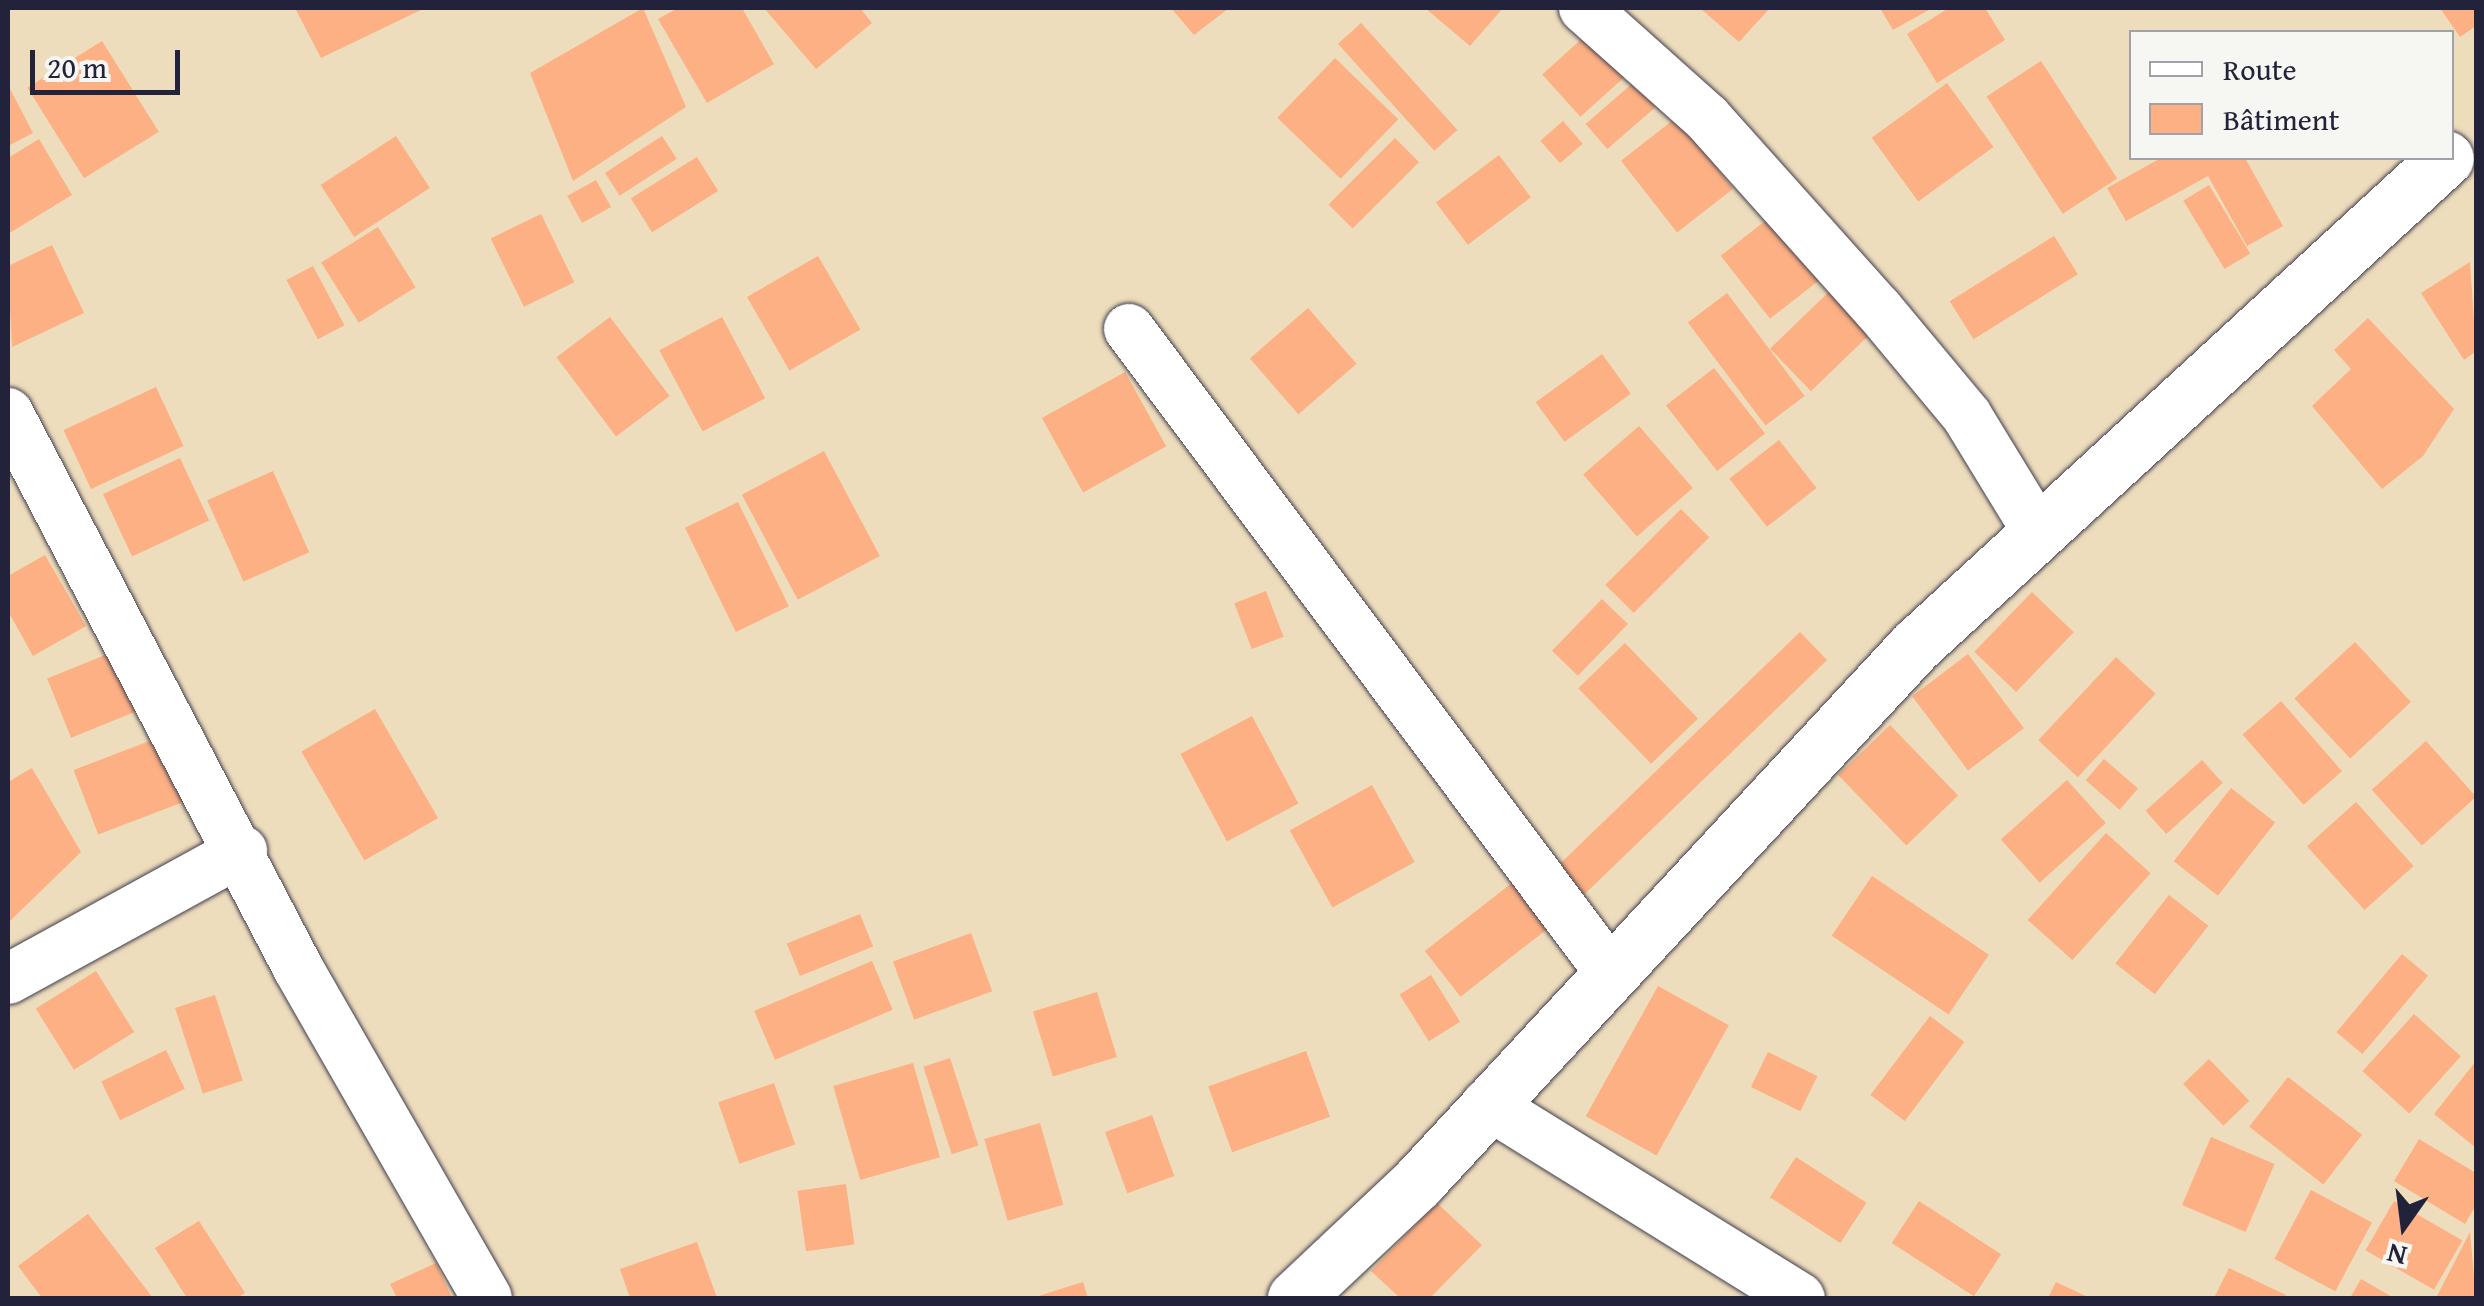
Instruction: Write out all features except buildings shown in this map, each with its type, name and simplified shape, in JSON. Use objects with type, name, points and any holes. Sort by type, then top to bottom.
[{"type":"street","points":[[1584,8],[1707,118],[1878,309],[1966,416],[2036,528]]},
{"type":"street","points":[[2454,150],[2476,129]]},
{"type":"street","points":[[1295,1298],[1487,1104],[1609,971],[2036,528],[2443,160]]},
{"type":"street","points":[[1129,329],[1609,971]]},
{"type":"street","points":[[8,414],[242,850],[298,968],[488,1298]]},
{"type":"street","points":[[8,978],[242,850]]},
{"type":"street","points":[[1487,1104],[1800,1298]]}]
